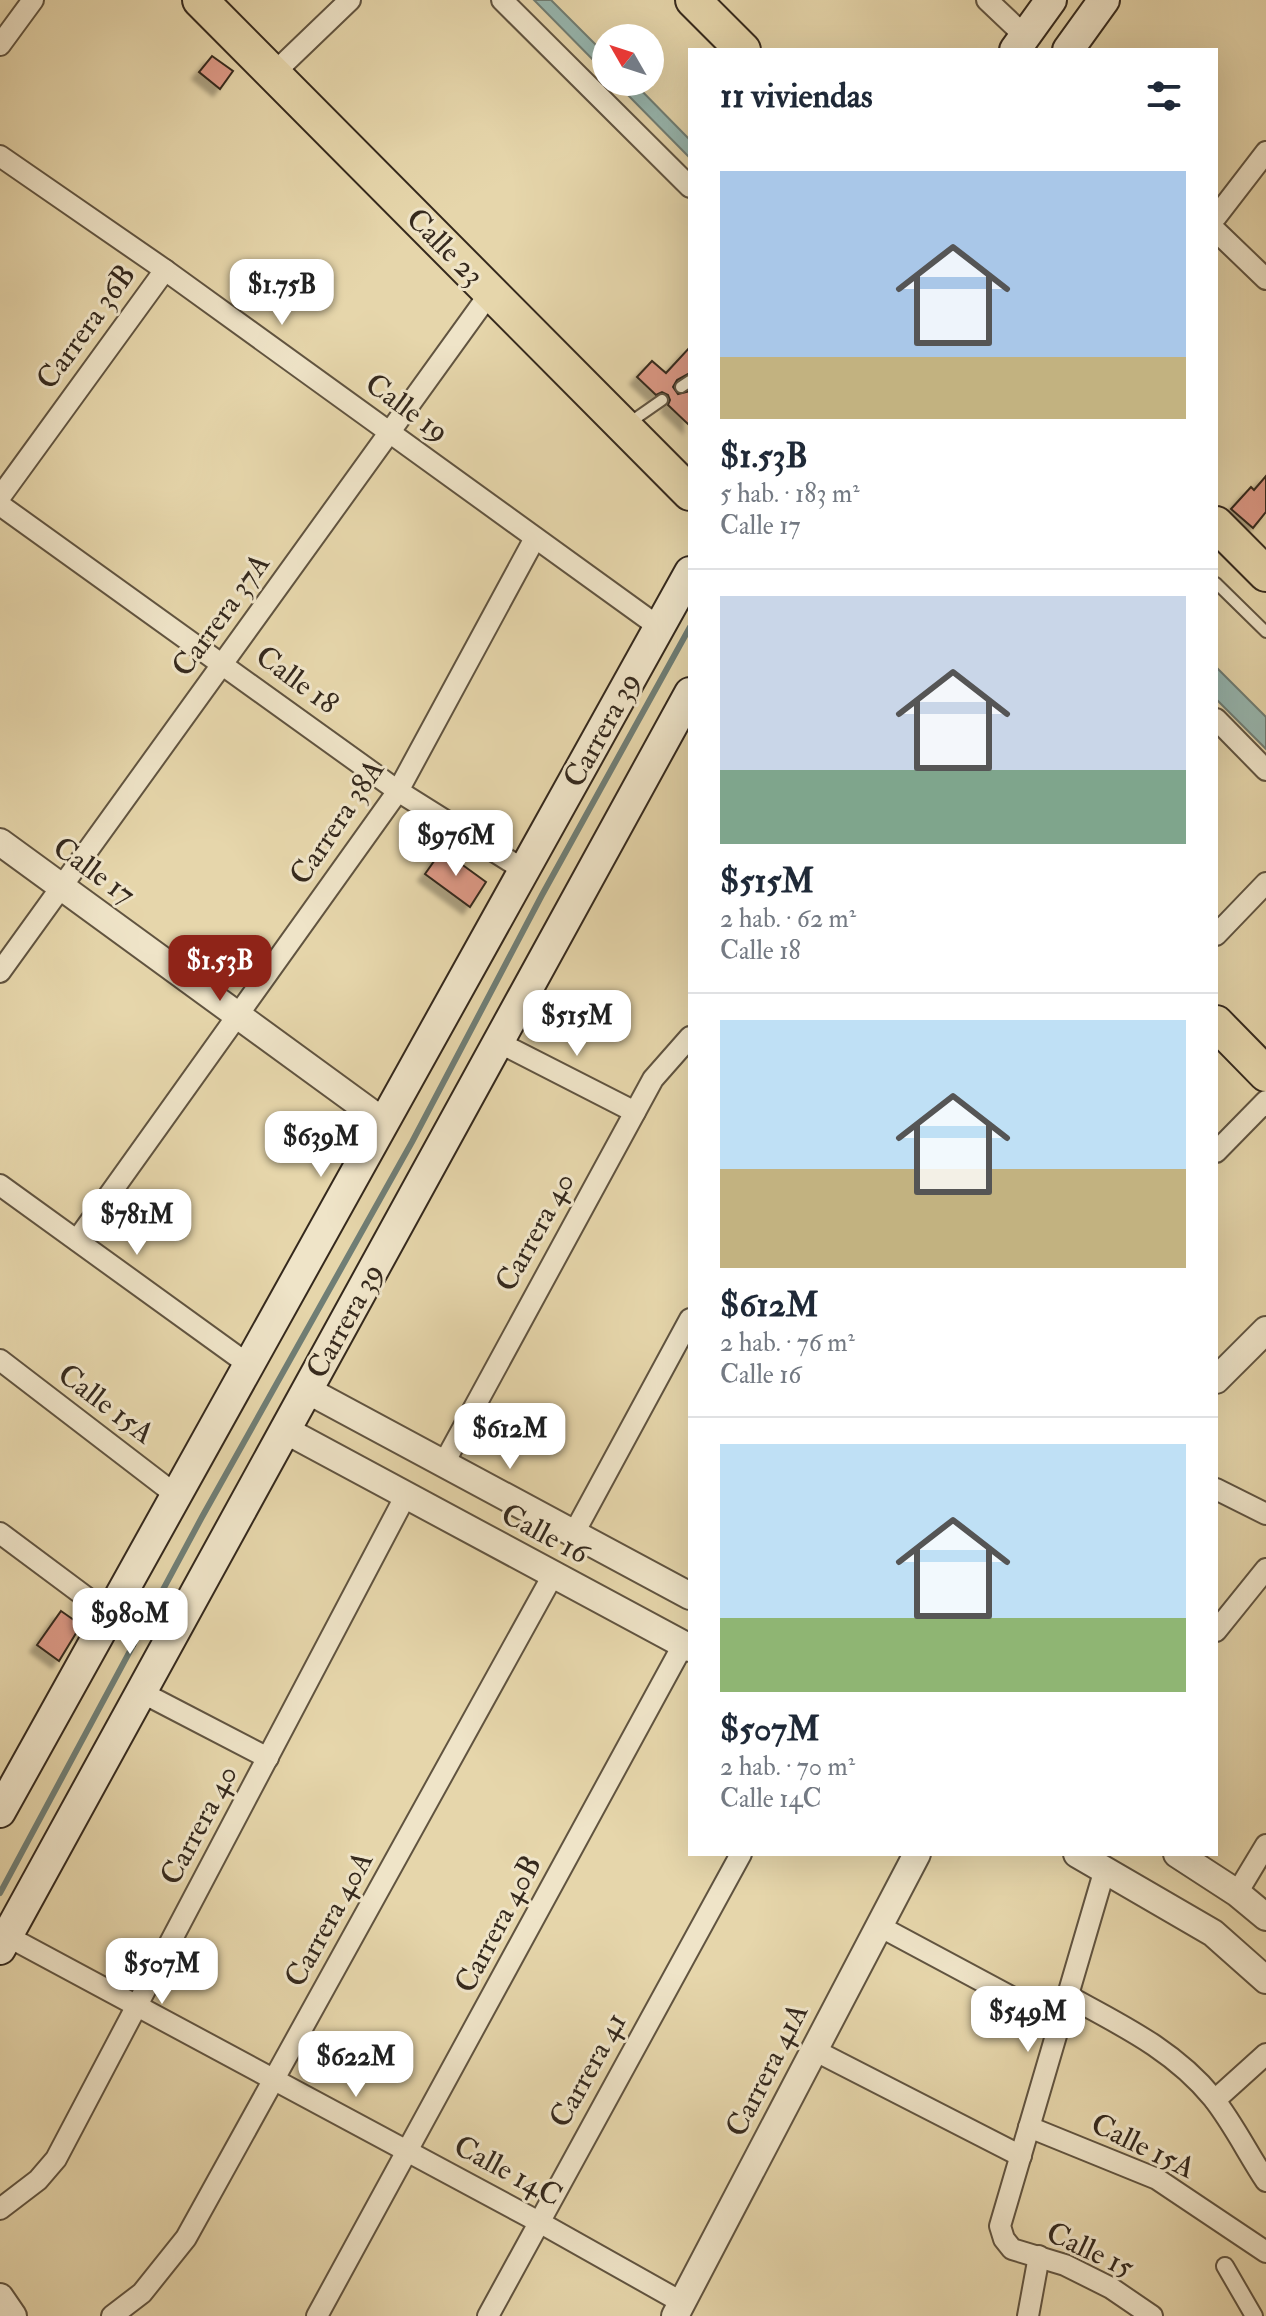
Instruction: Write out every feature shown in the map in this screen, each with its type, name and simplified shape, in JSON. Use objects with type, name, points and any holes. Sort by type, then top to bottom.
[{"type":"main road","name":"Calle 23","points":[[200,0],[688,491]]},
{"type":"main road","points":[[693,0],[741,48]]},
{"type":"main road","points":[[1020,43],[1051,0]]},
{"type":"main road","points":[[1069,48],[1104,0]]},
{"type":"main road","points":[[1218,526],[1262,560]]},
{"type":"main road","name":"Carrera 39","points":[[0,1812],[112,1625],[176,1495],[688,576]]},
{"type":"main road","name":"Carrera 39","points":[[4,1942],[688,697]]},
{"type":"main road","points":[[1218,1025],[1266,1074]]},
{"type":"street","points":[[1,42],[33,0]]},
{"type":"street","points":[[274,73],[350,0]]},
{"type":"street","points":[[502,0],[688,185]]},
{"type":"street","points":[[987,0],[1020,43]]},
{"type":"street","points":[[1218,214],[1266,152]]},
{"type":"street","name":"Calle 19","points":[[0,156],[165,270],[659,627]]},
{"type":"street","points":[[1218,233],[1266,279]]},
{"type":"street","name":"Carrera 36B","points":[[0,497],[165,270]]},
{"type":"street","name":"Carrera 37A","points":[[0,972],[490,293]]},
{"type":"street","name":"Calle 18","points":[[0,505],[398,791],[524,870]]},
{"type":"street","name":"Carrera 38A","points":[[77,1240],[398,791],[535,538]]},
{"type":"street","points":[[1218,722],[1266,770]]},
{"type":"street","name":"Calle 17","points":[[0,842],[384,1122]]},
{"type":"street","points":[[1218,933],[1266,883]]},
{"type":"street","name":"Carrera 40","points":[[444,1463],[653,1079],[688,1039]]},
{"type":"street","points":[[498,1042],[635,1112]]},
{"type":"street","points":[[1218,1150],[1266,1101]]},
{"type":"street","points":[[0,1185],[249,1365]]},
{"type":"street","points":[[574,1533],[688,1323]]},
{"type":"street","points":[[1218,1378],[1266,1330]]},
{"type":"street","name":"Calle 15A","points":[[0,1360],[176,1495]]},
{"type":"street","name":"Calle 16","points":[[307,1390],[688,1595]]},
{"type":"street","name":"Calle 16","points":[[285,1430],[687,1646]]},
{"type":"street","points":[[1218,1490],[1266,1514]]},
{"type":"street","name":"Carrera 40","points":[[0,2209],[38,2180],[56,2159],[406,1495]]},
{"type":"street","points":[[0,1533],[112,1625]]},
{"type":"street","points":[[1218,1629],[1266,1569]]},
{"type":"street","name":"Carrera 40A","points":[[112,2316],[142,2293],[186,2238],[553,1575]]},
{"type":"street","name":"Carrera 40B","points":[[317,2316],[687,1646]]},
{"type":"street","points":[[141,1692],[268,1758]]},
{"type":"street","points":[[1237,1893],[1266,1845]]},
{"type":"street","name":"Carrera 41","points":[[488,2316],[740,1856]]},
{"type":"street","name":"Carrera 41A","points":[[679,2309],[916,1856]]},
{"type":"street","points":[[1081,1856],[1213,1933],[1266,1980]]},
{"type":"street","points":[[1180,1856],[1237,1893],[1266,1917]]},
{"type":"street","points":[[814,2050],[1021,2156],[1105,1869]]},
{"type":"street","points":[[879,1926],[1060,2023]]},
{"type":"street","name":"Calle 14C","points":[[4,1942],[137,2006],[539,2222],[679,2309]]},
{"type":"street","points":[[1068,1996],[1158,2045],[1195,2078],[1215,2100],[1266,2181]]},
{"type":"street","points":[[1215,2100],[1266,2054]]},
{"type":"street","name":"Calle 15A","points":[[1029,2127],[1157,2179],[1266,2252]]},
{"type":"street","name":"Calle 15","points":[[1021,2156],[1000,2226],[1004,2239],[1012,2249],[1065,2265],[1111,2288],[1152,2316]]},
{"type":"street","points":[[1028,2316],[1039,2256]]},
{"type":"street","points":[[1225,2266],[1254,2316]]},
{"type":"street","points":[[0,2297],[13,2316]]},
{"type":"lane","points":[[624,427],[662,400]]},
{"type":"lane","points":[[1218,585],[1266,632]]},
{"type":"path","points":[[112,1625],[143,1649]]},
{"type":"water","points":[[534,0],[551,0],[592,41],[592,59]]},
{"type":"water","points":[[629,96],[647,96],[688,138],[688,156]]},
{"type":"water","points":[[1218,669],[1266,717],[1266,749],[1218,701]]},
{"type":"building","points":[[212,56],[233,71],[220,89],[199,72]]},
{"type":"building","points":[[688,349],[688,374],[677,380],[673,387],[678,394],[688,392],[688,424],[668,405],[668,395],[662,392],[656,395],[637,377],[652,361],[666,373]]},
{"type":"building","points":[[1266,476],[1266,512],[1253,528],[1231,509]]},
{"type":"building","points":[[442,850],[486,882],[470,907],[425,874]]},
{"type":"building","points":[[61,1611],[81,1625],[59,1661],[37,1645]]},
{"type":"waterway","points":[[0,1893],[202,1517],[412,1142],[542,895],[688,631]]}]
